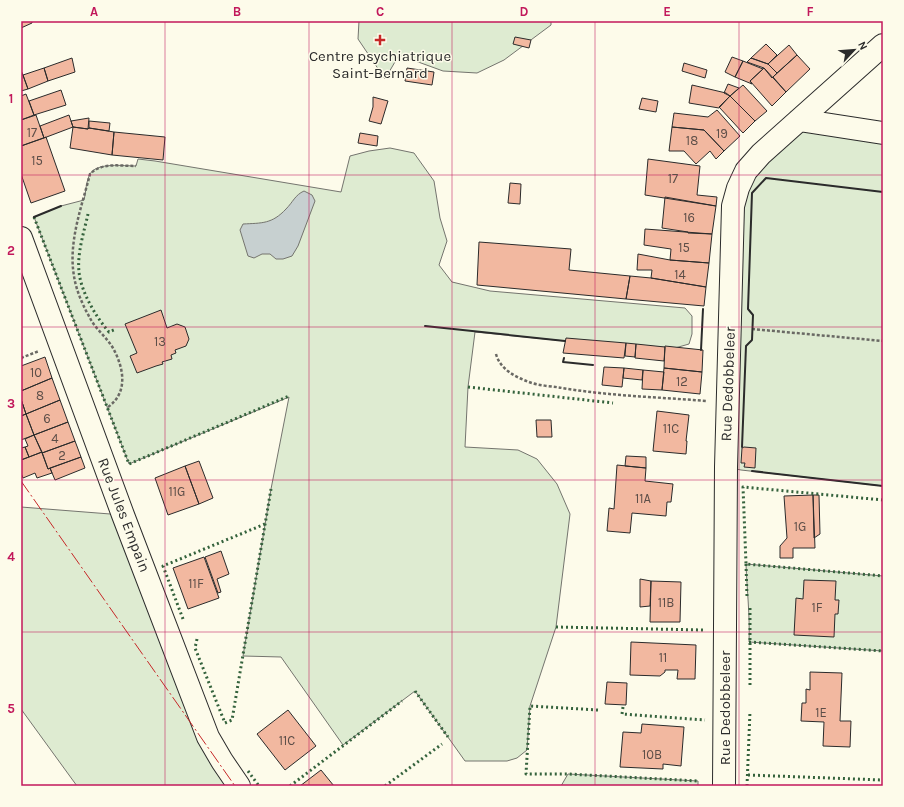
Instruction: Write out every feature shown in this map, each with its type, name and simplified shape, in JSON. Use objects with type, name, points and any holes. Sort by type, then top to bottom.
[{"type":"street","name":"Rue Dedobbeleer","points":[[724,786],[726,475],[733,206],[738,188],[746,171],[761,154],[883,45]]},
{"type":"street","points":[[799,120],[883,133]]},
{"type":"street","name":"Rue Jules Empain","points":[[21,238],[126,522],[208,737],[239,786]]},
{"type":"path","points":[[87,416],[115,402],[121,391],[123,379],[114,349],[90,319],[74,277],[73,262],[76,232],[90,174],[96,168],[108,166],[136,166]]},
{"type":"path","points":[[730,327],[883,342]]},
{"type":"path","points":[[496,354],[498,362],[504,369],[530,383],[589,393],[728,402]]},
{"type":"green space","points":[[359,21],[551,21],[551,25],[504,60],[477,73],[443,71],[399,55],[385,79],[358,39]]},
{"type":"green space","points":[[799,120],[883,133],[883,486],[726,467],[733,206]]},
{"type":"green space","points":[[390,148],[414,153],[434,181],[440,218],[447,241],[439,265],[452,282],[490,291],[685,308],[692,316],[692,334],[689,344],[675,348],[565,341],[475,332],[468,387],[465,447],[518,450],[537,459],[557,484],[570,514],[556,627],[530,706],[527,750],[517,758],[507,761],[465,761],[415,691],[343,745],[281,657],[243,656],[271,489],[289,397],[129,464],[34,217],[61,206],[84,200],[88,180],[93,170],[104,166],[136,166],[138,159],[341,192],[350,156]]},
{"type":"green space","points":[[21,507],[123,515],[239,786],[77,786],[21,709]]},
{"type":"green space","points":[[746,564],[883,576],[883,651],[749,642]]},
{"type":"green space","points":[[568,774],[698,781],[698,786],[561,786]]},
{"type":"shaded area","points":[[304,191],[312,195],[315,201],[298,246],[292,256],[283,259],[276,259],[270,254],[262,254],[254,258],[248,256],[240,230],[243,224],[261,223],[276,218],[298,195]]},
{"type":"building","points":[[21,21],[32,21],[32,23],[21,28]]},
{"type":"building","points":[[515,37],[531,40],[529,48],[513,44]]},
{"type":"building","points":[[766,44],[777,55],[768,64],[751,58]]},
{"type":"building","points":[[789,45],[797,55],[777,73],[768,64]]},
{"type":"building","points":[[797,55],[810,69],[786,92],[773,77]]},
{"type":"building","points":[[732,57],[743,61],[735,77],[725,72]]},
{"type":"building","points":[[72,58],[75,72],[48,81],[44,68]]},
{"type":"building","points":[[751,58],[768,64],[777,73],[772,78],[764,68],[747,62]]},
{"type":"building","points":[[743,61],[763,69],[750,81],[752,84],[735,77]]},
{"type":"building","points":[[684,63],[707,70],[705,78],[682,71]]},
{"type":"building","points":[[44,68],[48,81],[28,89],[23,75]]},
{"type":"building","points":[[407,68],[434,72],[432,85],[405,81]]},
{"type":"building","points":[[764,68],[786,92],[772,106],[750,81]]},
{"type":"building","points":[[21,70],[28,89],[21,91]]},
{"type":"building","points":[[728,84],[739,88],[730,96],[724,93]]},
{"type":"building","points":[[692,85],[726,93],[730,96],[719,108],[689,103]]},
{"type":"building","points":[[743,85],[767,111],[755,121],[730,96]]},
{"type":"building","points":[[61,90],[66,105],[34,115],[29,101]]},
{"type":"building","points":[[26,94],[34,115],[21,120],[21,96]]},
{"type":"building","points":[[730,96],[755,121],[743,133],[719,107]]},
{"type":"building","points":[[373,97],[388,101],[381,124],[369,121],[373,107]]},
{"type":"building","points":[[642,98],[658,101],[656,112],[639,109]]},
{"type":"building","points":[[717,110],[740,136],[724,151],[704,130],[672,127],[674,113],[708,117]]},
{"type":"building","points":[[36,115],[44,138],[21,146],[21,120]]},
{"type":"building","points":[[69,115],[73,127],[44,138],[40,126]]},
{"type":"building","points":[[89,118],[88,129],[73,127],[71,121]]},
{"type":"building","points":[[89,121],[110,123],[109,131],[89,128]]},
{"type":"building","points":[[73,127],[114,132],[112,155],[70,148]]},
{"type":"building","points":[[672,127],[704,130],[724,151],[716,159],[710,151],[696,164],[684,151],[669,151]]},
{"type":"building","points":[[114,132],[165,137],[163,160],[112,155]]},
{"type":"building","points":[[360,133],[378,136],[377,146],[358,143]]},
{"type":"building","points":[[46,137],[65,191],[31,203],[21,174],[21,146]]},
{"type":"building","points":[[648,159],[700,166],[697,195],[717,197],[716,206],[645,195]]},
{"type":"building","points":[[510,183],[521,184],[520,204],[508,203]]},
{"type":"building","points":[[665,197],[716,206],[712,234],[688,233],[662,228]]},
{"type":"building","points":[[645,229],[712,234],[709,263],[670,260],[671,249],[644,245]]},
{"type":"building","points":[[479,242],[571,249],[569,270],[630,276],[626,299],[477,285]]},
{"type":"building","points":[[638,254],[670,260],[709,263],[706,287],[651,278],[652,270],[637,270]]},
{"type":"building","points":[[630,276],[706,287],[704,306],[626,299]]},
{"type":"building","points":[[161,310],[167,328],[177,324],[185,327],[189,339],[186,346],[175,350],[176,353],[171,355],[172,359],[162,362],[163,364],[137,373],[130,356],[137,353],[125,324]]},
{"type":"building","points":[[566,338],[626,343],[624,358],[563,353]]},
{"type":"building","points":[[626,343],[636,344],[635,357],[625,356]]},
{"type":"building","points":[[636,344],[665,347],[664,361],[635,358]]},
{"type":"building","points":[[665,346],[703,350],[702,372],[664,368]]},
{"type":"building","points":[[45,357],[52,378],[21,391],[21,366]]},
{"type":"building","points":[[604,367],[624,368],[622,387],[602,385]]},
{"type":"building","points":[[624,368],[643,370],[642,380],[623,378]]},
{"type":"building","points":[[664,368],[702,372],[700,394],[662,390]]},
{"type":"building","points":[[643,370],[664,372],[662,390],[642,389]]},
{"type":"building","points":[[52,378],[60,400],[26,414],[21,399],[21,391]]},
{"type":"building","points":[[21,399],[26,414],[21,416]]},
{"type":"building","points":[[60,400],[68,422],[34,435],[26,414]]},
{"type":"building","points":[[657,411],[689,415],[686,454],[653,451]]},
{"type":"building","points":[[26,414],[34,435],[21,440],[21,416]]},
{"type":"building","points":[[536,420],[551,420],[552,437],[537,437]]},
{"type":"building","points":[[68,422],[75,441],[42,453],[34,435]]},
{"type":"building","points":[[34,435],[42,452],[29,457],[25,447],[28,446],[25,439]]},
{"type":"building","points":[[75,441],[81,457],[48,469],[42,453]]},
{"type":"building","points":[[25,447],[29,457],[21,460],[21,448]]},
{"type":"building","points":[[742,448],[756,448],[755,468],[744,467],[745,463],[741,463]]},
{"type":"building","points":[[42,452],[48,469],[50,468],[52,473],[37,478],[35,473],[23,478],[21,473],[21,460]]},
{"type":"building","points":[[626,456],[646,457],[646,468],[625,466]]},
{"type":"building","points":[[81,457],[85,468],[55,480],[50,468]]},
{"type":"building","points":[[199,461],[213,498],[199,504],[185,466]]},
{"type":"building","points":[[617,465],[646,468],[645,481],[673,484],[671,502],[667,502],[666,516],[632,513],[630,533],[607,531],[609,508],[614,509]]},
{"type":"building","points":[[185,466],[199,504],[168,515],[155,478]]},
{"type":"building","points":[[813,495],[815,548],[793,548],[793,558],[780,558],[780,546],[787,538],[784,496]]},
{"type":"building","points":[[813,495],[819,495],[820,534],[814,538]]},
{"type":"building","points":[[221,551],[229,574],[217,579],[221,592],[218,593],[205,557]]},
{"type":"building","points":[[204,557],[219,598],[188,609],[173,568]]},
{"type":"building","points":[[640,579],[651,581],[650,606],[640,607]]},
{"type":"building","points":[[804,580],[836,581],[835,600],[839,600],[838,614],[835,614],[834,637],[794,635],[796,598],[803,599]]},
{"type":"building","points":[[651,581],[681,582],[680,622],[650,622]]},
{"type":"building","points":[[631,642],[696,645],[695,679],[677,679],[678,670],[665,670],[665,672],[660,676],[630,675]]},
{"type":"building","points":[[810,672],[842,673],[840,721],[851,721],[850,747],[823,746],[824,722],[801,721],[802,703],[806,703],[806,689],[810,690]]},
{"type":"building","points":[[607,682],[627,683],[626,705],[605,704]]},
{"type":"building","points":[[288,710],[316,746],[285,770],[257,734]]},
{"type":"building","points":[[642,724],[684,727],[681,766],[663,764],[663,769],[620,767],[623,732],[641,733]]},
{"type":"building","points":[[321,770],[334,786],[300,786]]},
{"type":"hedge","points":[[88,214],[79,257],[80,280],[86,296],[99,319],[109,332],[116,329]]},
{"type":"hedge","points":[[34,217],[129,464],[289,396]]},
{"type":"hedge","points":[[468,387],[613,403]]},
{"type":"hedge","points":[[883,500],[743,487],[746,564],[883,576]]},
{"type":"hedge","points":[[197,639],[195,648],[225,723],[232,720],[271,489]]},
{"type":"hedge","points":[[183,619],[163,566],[265,524]]},
{"type":"hedge","points":[[746,564],[747,597]]},
{"type":"hedge","points":[[750,608],[750,685]]},
{"type":"hedge","points":[[556,627],[704,630]]},
{"type":"hedge","points":[[749,642],[883,651]]},
{"type":"hedge","points":[[415,691],[448,737]]},
{"type":"hedge","points":[[290,786],[402,701]]},
{"type":"hedge","points":[[598,710],[530,706],[526,774],[568,774],[698,781]]},
{"type":"hedge","points":[[623,707],[622,714],[705,720]]},
{"type":"hedge","points":[[747,786],[750,711]]},
{"type":"hedge","points":[[385,786],[442,744]]},
{"type":"hedge","points":[[248,771],[259,786]]},
{"type":"hedge","points":[[748,775],[883,780]]},
{"type":"wall","points":[[742,447],[746,346],[752,340],[753,315],[748,309],[752,193],[766,178],[883,192]]},
{"type":"wall","points":[[34,217],[61,206]]},
{"type":"wall","points":[[701,350],[703,309]]},
{"type":"wall","points":[[425,326],[565,341]]},
{"type":"wall","points":[[564,358],[563,362],[593,365]]},
{"type":"wall","points":[[752,471],[883,486]]},
{"type":"power","points":[[21,481],[235,786]]},
{"type":"place","name":"Centre psychiatrique Saint-Bernard","points":[[380,40]]}]
